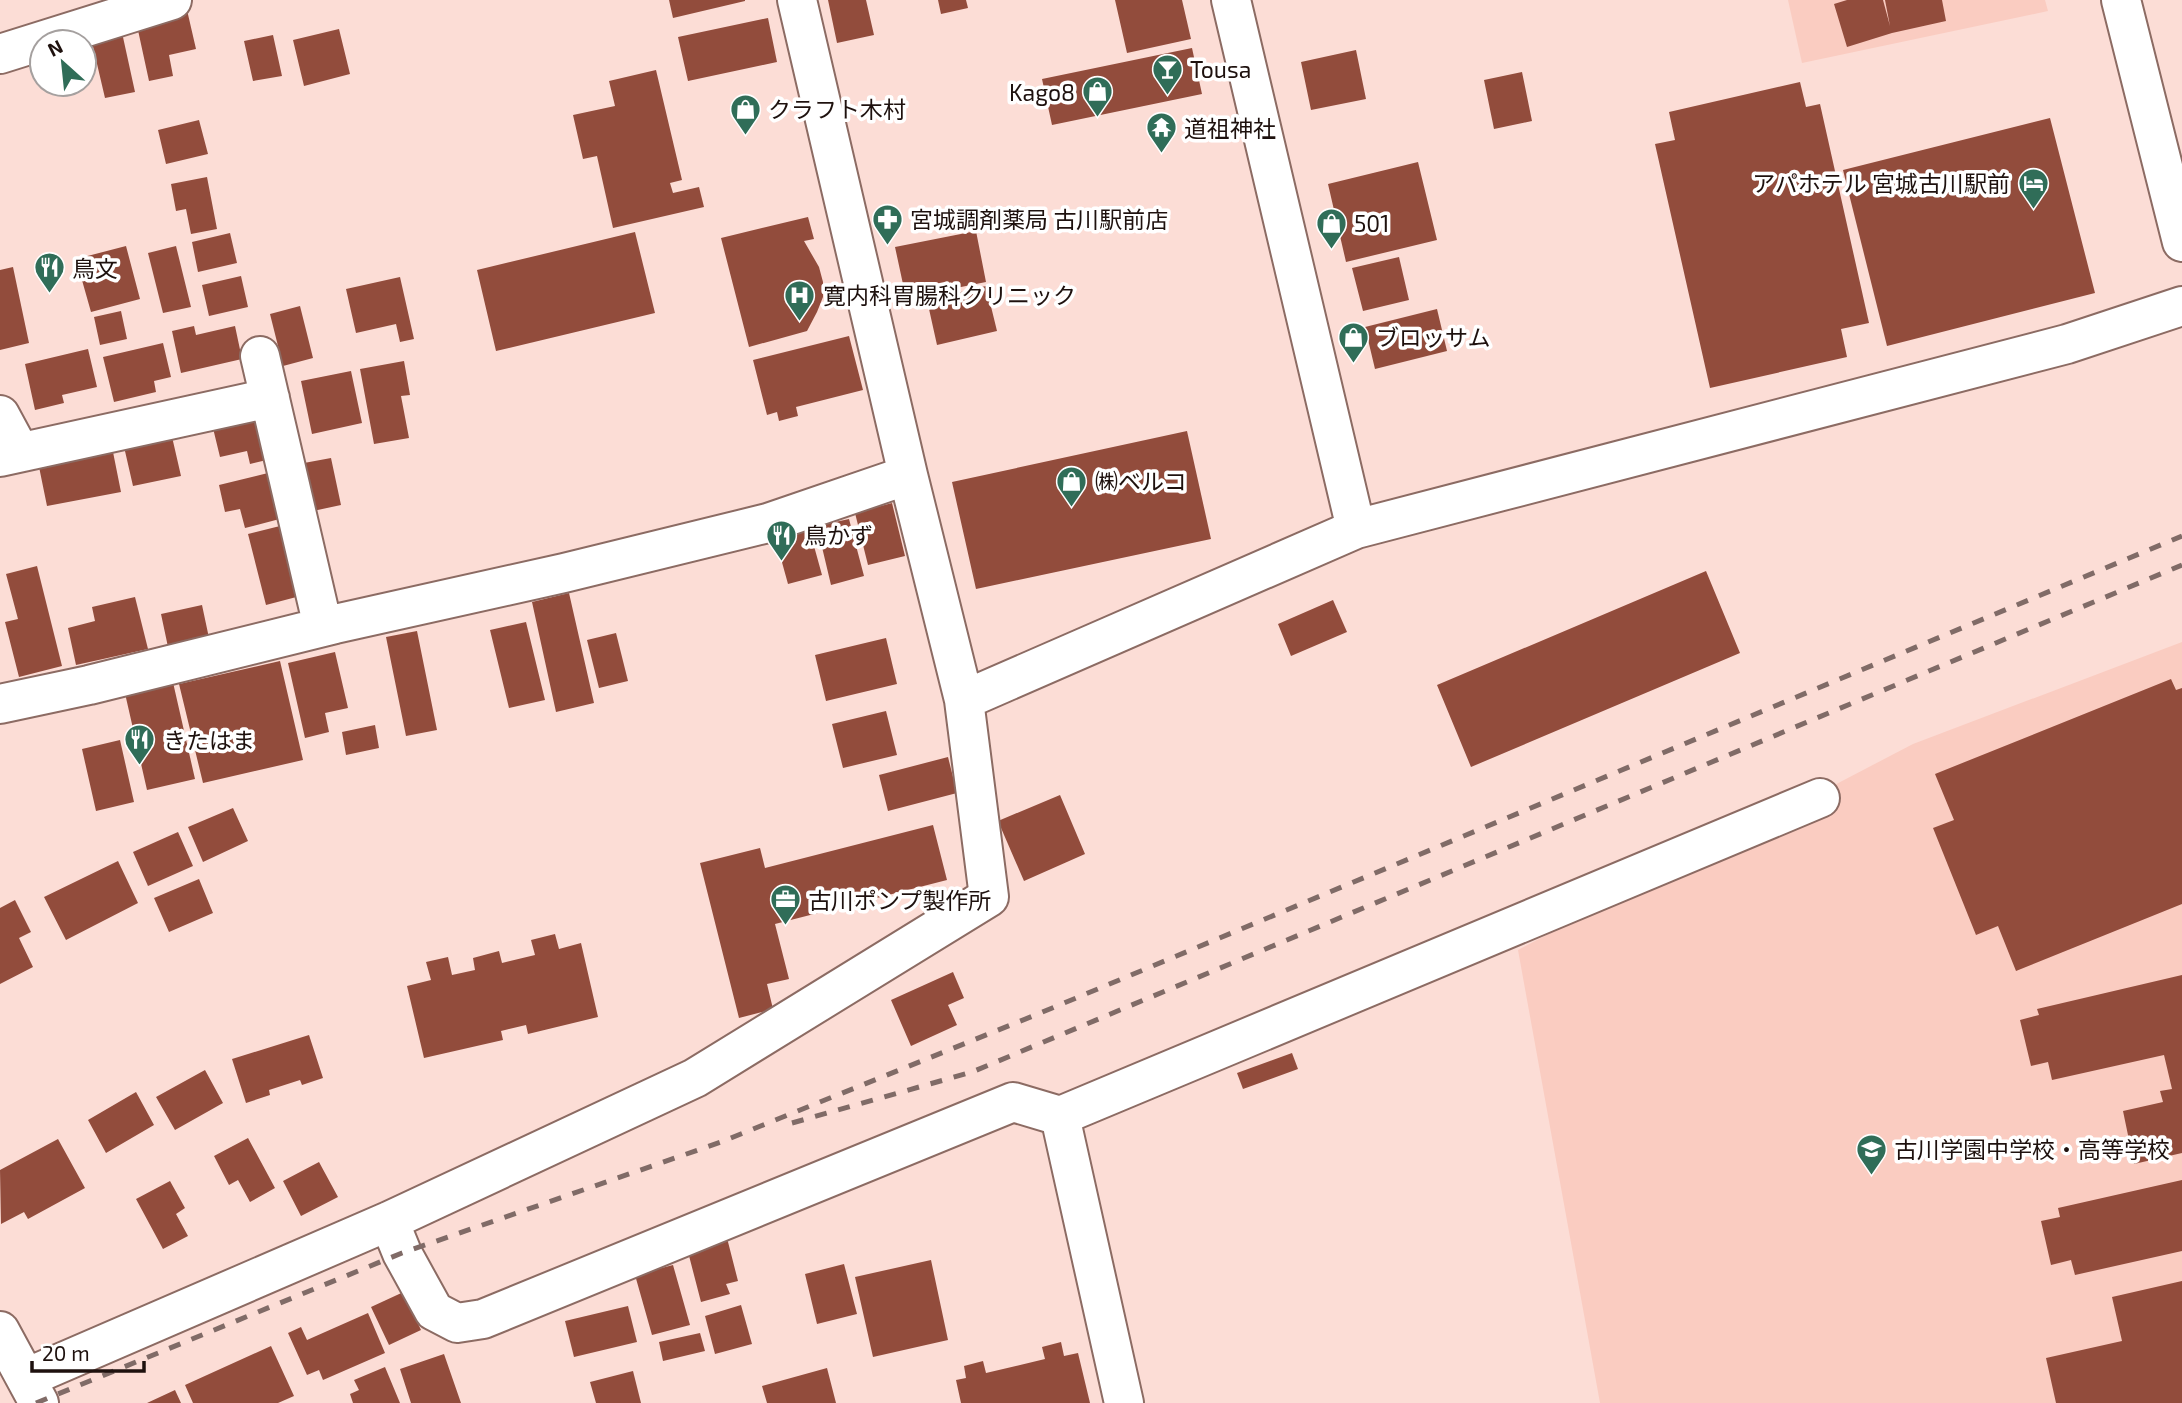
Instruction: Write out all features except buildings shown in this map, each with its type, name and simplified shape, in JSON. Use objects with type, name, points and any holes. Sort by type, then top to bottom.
[{"type":"street","points":[[0,54],[172,0]]},
{"type":"street","points":[[0,1331],[32,1390],[695,1078],[989,897],[964,700],[908,475],[797,0]]},
{"type":"street","points":[[1231,0],[1356,529]]},
{"type":"street","points":[[2121,0],[2182,242]]},
{"type":"street","points":[[964,700],[1356,529],[2067,344],[2182,306]]},
{"type":"street","points":[[260,356],[323,627]]},
{"type":"street","points":[[0,415],[10,455],[270,398]]},
{"type":"street","points":[[1,700],[89,685],[323,627],[564,573],[768,523],[908,475]]},
{"type":"street","points":[[389,1221],[402,1253],[434,1311],[457,1323],[483,1318],[1013,1102],[1060,1116],[1819,798]]},
{"type":"street","points":[[1060,1116],[1124,1403]]},
{"type":"shaded area","points":[[1788,0],[2045,0],[2048,11],[1802,63]]},
{"type":"shaded area","name":"古川学園中学校・高等学校","points":[[2182,642],[2182,1403],[1600,1403],[1518,950],[1913,744]]},
{"type":"railway","points":[[36,1403],[402,1253],[721,1142],[1033,1016],[2182,536]]},
{"type":"railway","points":[[792,1123],[972,1072],[2182,565]]},
{"type":"place","name":"Tousa","points":[[1167,96]]},
{"type":"place","name":"Kago8","points":[[1098,119]]},
{"type":"place","name":"クラフト木村","points":[[745,136]]},
{"type":"place","name":"道祖神社","points":[[1161,155]]},
{"type":"place","name":"アパホテル 宮城古川駅前","points":[[2033,210]]},
{"type":"place","name":"宮城調剤薬局 古川駅前店","points":[[887,246]]},
{"type":"place","name":"501","points":[[1331,250]]},
{"type":"place","name":"鳥文","points":[[49,295]]},
{"type":"place","name":"寛内科胃腸科クリニック","points":[[800,322]]},
{"type":"place","name":"ブロッサム","points":[[1353,364]]},
{"type":"place","name":"㈱ベルコ","points":[[1072,508]]},
{"type":"place","name":"鳥かず","points":[[781,562]]},
{"type":"place","name":"きたはま","points":[[140,767]]},
{"type":"place","name":"古川ポンプ製作所","points":[[785,927]]},
{"type":"place","name":"古川学園中学校・高等学校","points":[[1871,1176]]}]
